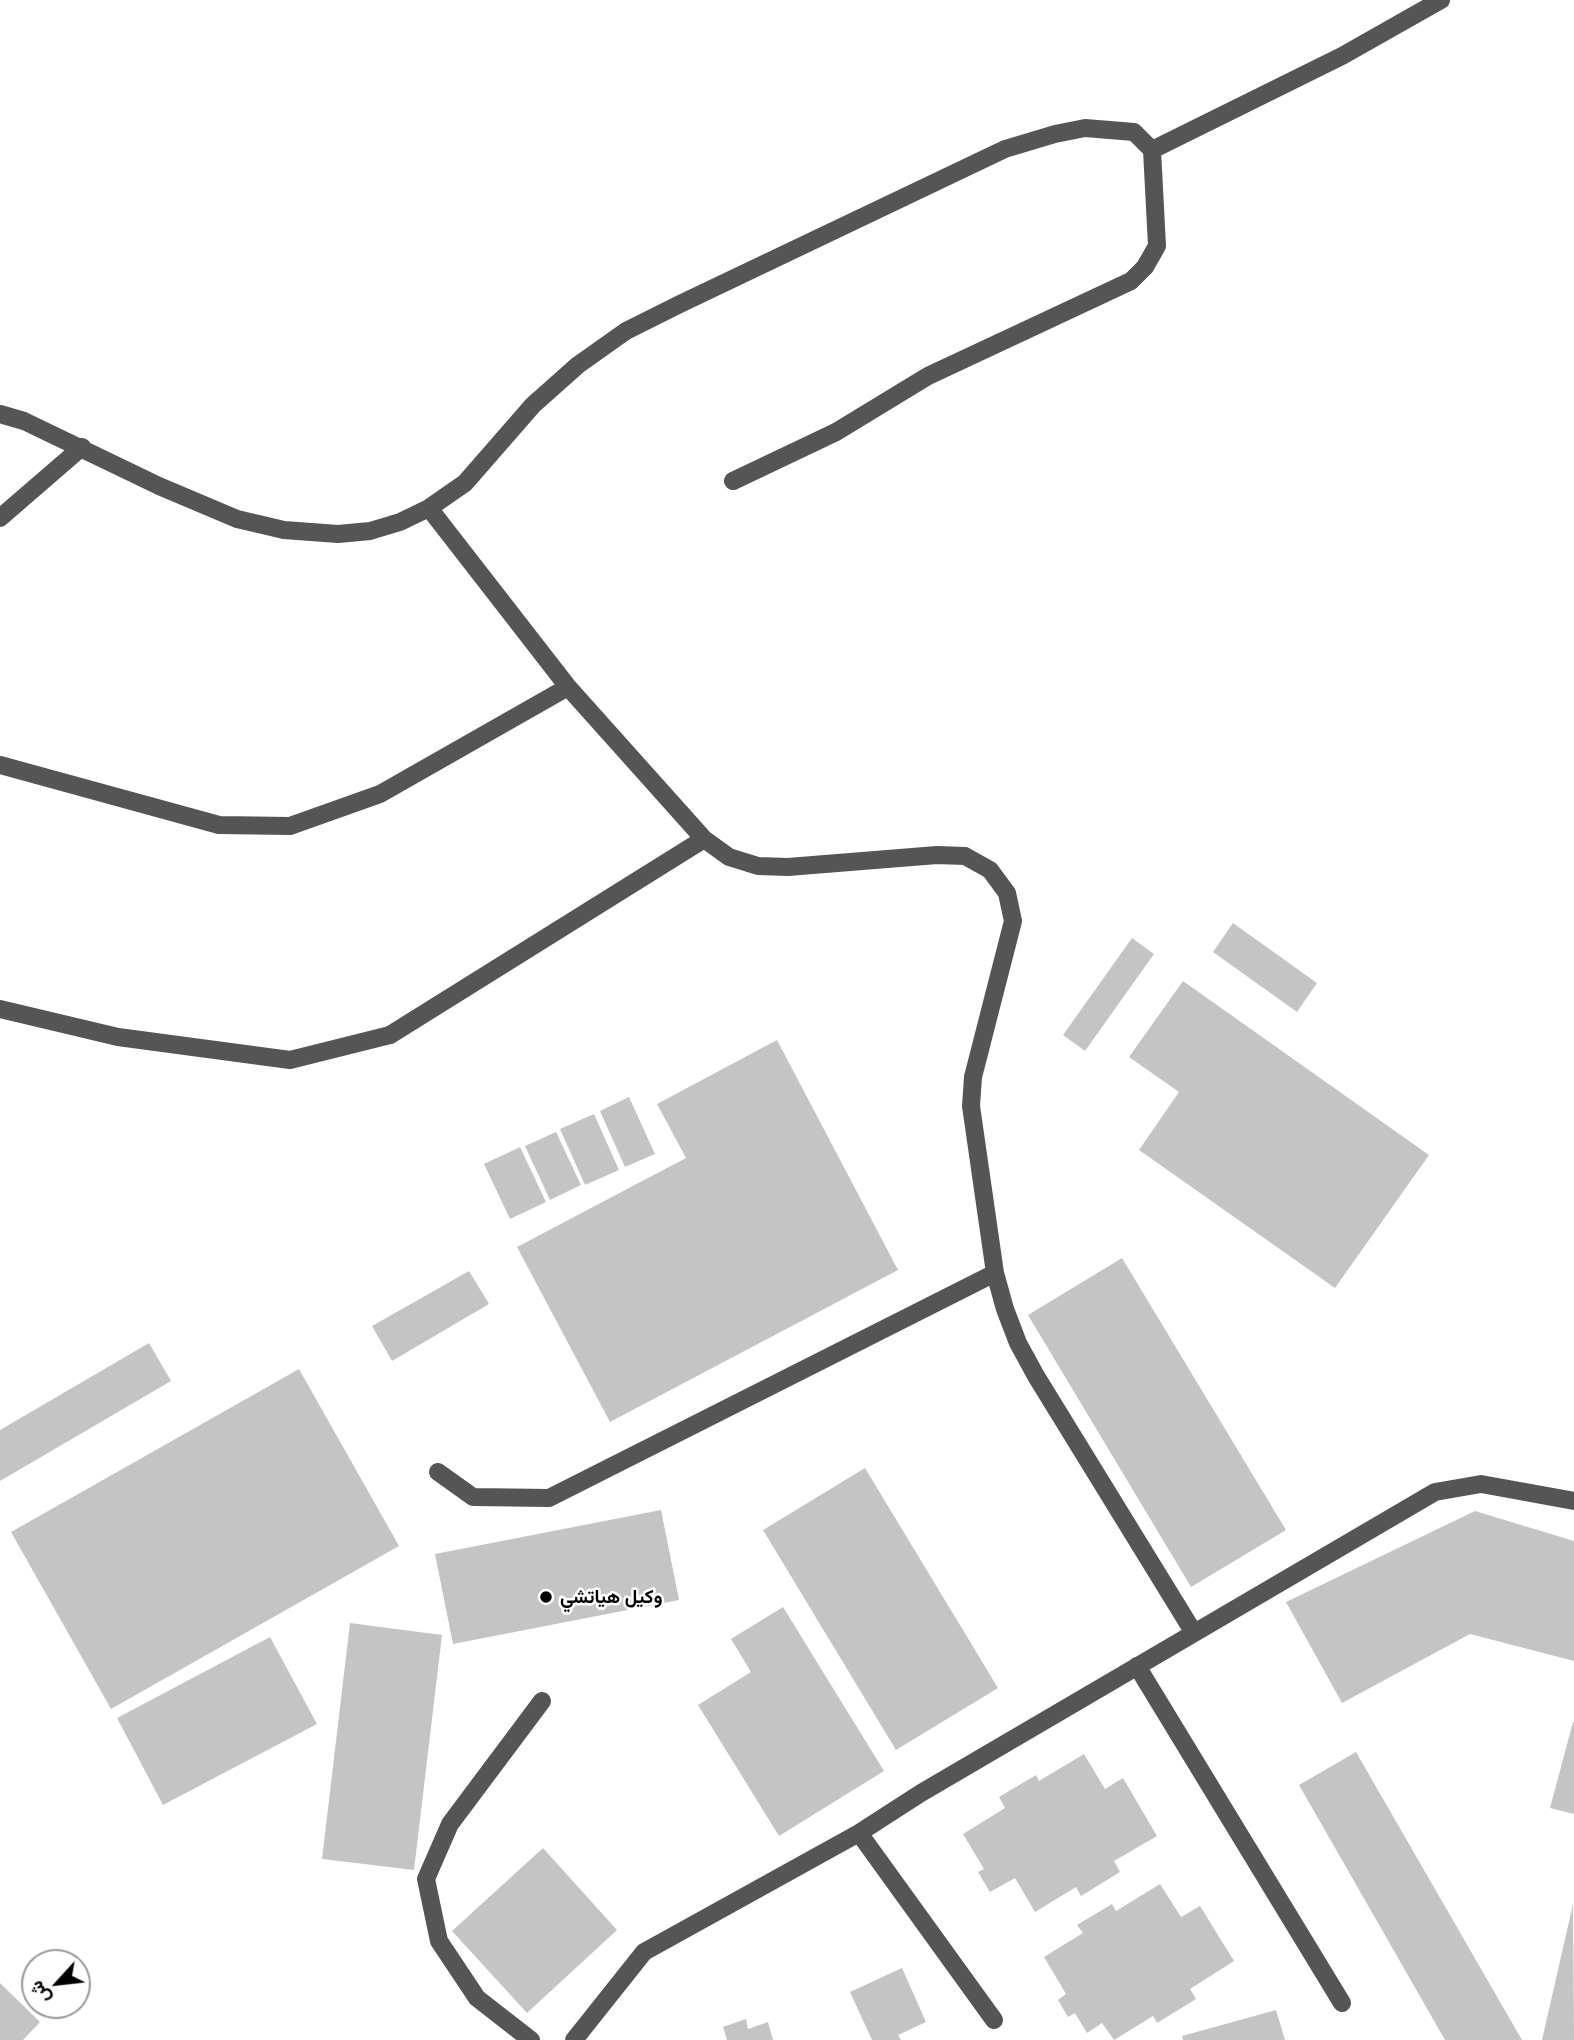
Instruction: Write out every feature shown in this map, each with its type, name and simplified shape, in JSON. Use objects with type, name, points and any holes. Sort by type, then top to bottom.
[{"type":"street","points":[[1152,150],[1342,56],[1441,0]]},
{"type":"street","points":[[0,414],[24,421],[159,486],[237,519],[284,530],[338,534],[370,531],[400,522],[429,508],[465,483],[533,405],[578,365],[626,331],[680,304],[1005,149],[1085,128],[1135,132],[1152,150],[1157,246],[1145,267],[1131,281],[928,376],[836,432],[733,481]]},
{"type":"street","points":[[0,518],[82,447]]},
{"type":"street","points":[[429,508],[568,687],[704,839],[729,857],[758,866],[788,867],[937,855],[965,856],[990,870],[1007,893],[1013,921],[972,1077],[971,1106],[995,1273],[1018,1343],[1036,1376],[1195,1633]]},
{"type":"street","points":[[0,765],[219,825],[290,826],[380,794],[568,687]]},
{"type":"street","points":[[0,1009],[118,1037],[290,1060],[390,1035],[704,839]]},
{"type":"street","points":[[438,1472],[473,1497],[549,1497],[995,1273]]},
{"type":"street","points":[[574,2040],[644,1952],[859,1833],[921,1793],[1435,1492],[1481,1484],[1574,1501]]},
{"type":"street","points":[[1137,1666],[1342,2003]]},
{"type":"street","points":[[531,2040],[477,1998],[439,1941],[426,1879],[450,1824],[542,1701]]},
{"type":"street","points":[[859,1833],[994,2020]]},
{"type":"building","points":[[1233,923],[1317,983],[1297,1012],[1213,952]]},
{"type":"building","points":[[1132,938],[1154,954],[1085,1051],[1063,1035]]},
{"type":"building","points":[[1183,981],[1429,1155],[1335,1288],[1139,1150],[1179,1092],[1129,1057]]},
{"type":"building","points":[[777,1040],[898,1270],[610,1422],[517,1247],[686,1158],[657,1104]]},
{"type":"building","points":[[629,1097],[655,1154],[625,1167],[600,1111]]},
{"type":"building","points":[[594,1114],[619,1170],[585,1185],[560,1129]]},
{"type":"building","points":[[556,1132],[581,1185],[550,1200],[525,1146]]},
{"type":"building","points":[[520,1147],[546,1202],[510,1219],[484,1164]]},
{"type":"building","points":[[1122,1258],[1286,1530],[1191,1587],[1028,1315]]},
{"type":"building","points":[[469,1271],[489,1304],[392,1361],[372,1326]]},
{"type":"building","points":[[149,1343],[171,1381],[0,1481],[0,1430]]},
{"type":"building","points":[[299,1369],[399,1546],[111,1709],[11,1532]]},
{"type":"building","points":[[865,1468],[998,1688],[896,1750],[763,1530]]},
{"type":"building","points":[[661,1510],[679,1600],[453,1644],[435,1554]]},
{"type":"building","points":[[1475,1511],[1574,1541],[1574,1661],[1470,1634],[1342,1703],[1286,1602]]},
{"type":"building","points":[[783,1607],[884,1771],[779,1836],[698,1705],[751,1672],[731,1639]]},
{"type":"building","points":[[350,1623],[442,1635],[414,1870],[322,1859]]},
{"type":"building","points":[[270,1637],[317,1724],[163,1805],[117,1718]]},
{"type":"building","points":[[1574,1722],[1574,1814],[1550,1808]]},
{"type":"building","points":[[1356,1752],[1522,2040],[1445,2040],[1299,1785]]},
{"type":"building","points":[[1084,1754],[1105,1789],[1123,1778],[1157,1836],[1114,1861],[1120,1872],[1081,1896],[1076,1887],[1035,1912],[1015,1878],[990,1892],[978,1872],[984,1869],[963,1834],[1005,1808],[999,1797],[1036,1775],[1039,1781]]},
{"type":"building","points":[[543,1848],[617,1930],[527,2013],[452,1931]]},
{"type":"building","points":[[1160,1884],[1181,1917],[1200,1906],[1234,1961],[1190,1989],[1196,1999],[1157,2023],[1153,2016],[1114,2040],[1102,2023],[1087,2033],[1075,2013],[1068,2017],[1058,2000],[1066,1994],[1044,1957],[1083,1933],[1077,1925],[1112,1904],[1116,1911]]},
{"type":"building","points":[[1573,1904],[1574,2040],[1542,2040]]},
{"type":"building","points":[[902,1968],[926,2022],[898,2035],[901,2040],[872,2040],[850,1992]]},
{"type":"building","points":[[0,1983],[21,2003],[21,2019],[37,2019],[40,2022],[23,2040],[0,2040]]},
{"type":"building","points":[[1276,2010],[1285,2040],[1183,2040],[1182,2036]]},
{"type":"building","points":[[746,2019],[748,2029],[768,2022],[773,2040],[727,2040],[723,2027]]},
{"type":"place","name":"وكيل هياتشي","points":[[546,1597]]}]
